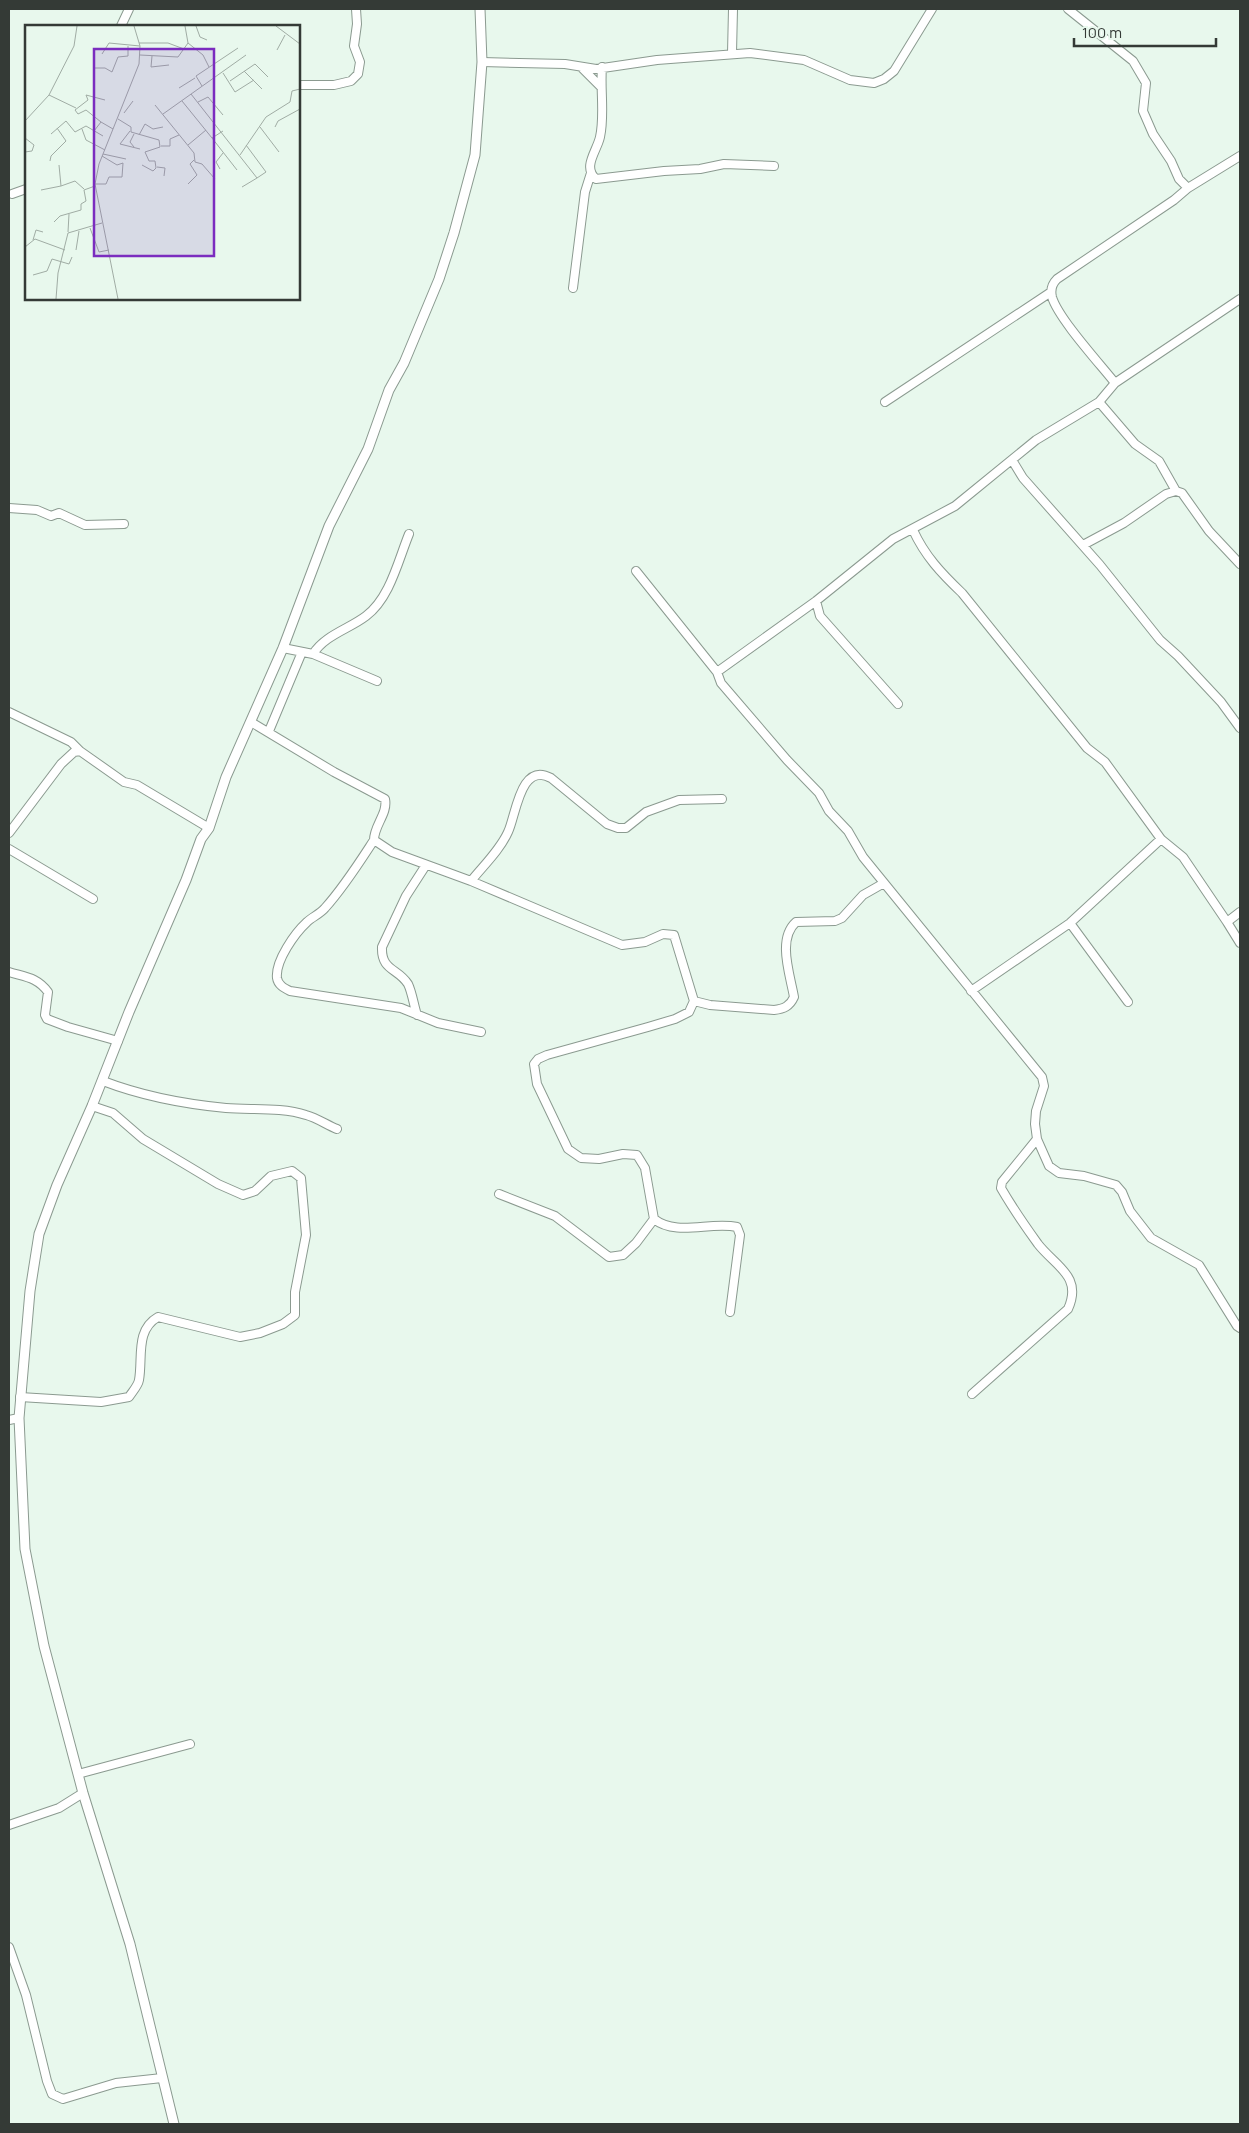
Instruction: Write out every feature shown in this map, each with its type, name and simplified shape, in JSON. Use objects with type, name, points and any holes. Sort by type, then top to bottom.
[{"type":"street","points":[[121,25],[129,9]]},
{"type":"street","points":[[300,84],[334,85],[351,81],[358,74],[360,62],[354,46],[357,24],[356,9]]},
{"type":"street","points":[[174,2124],[130,1944],[83,1792],[44,1646],[25,1549],[19,1418],[30,1291],[39,1234],[57,1185],[186,880],[200,838],[209,828],[226,778],[283,648],[326,534],[368,449],[389,390],[404,362],[439,279],[454,233],[474,155],[482,62],[480,9]]},
{"type":"street","points":[[732,53],[733,9]]},
{"type":"street","points":[[482,62],[565,64],[582,68],[732,53],[771,54],[804,60],[850,80],[874,83],[884,79],[894,71],[932,9]]},
{"type":"street","points":[[1068,9],[1133,61],[1146,83],[1143,110],[1152,134],[1171,161],[1179,179],[1188,188]]},
{"type":"street","points":[[573,288],[585,192],[591,173],[590,164],[600,138],[602,122],[602,67]]},
{"type":"street","points":[[582,68],[601,87]]},
{"type":"street","points":[[1115,383],[1062,315],[1052,298],[1052,286],[1057,278],[1174,200],[1188,188],[1240,156]]},
{"type":"street","points":[[591,173],[596,180],[601,180],[664,171],[700,169],[724,164],[774,166]]},
{"type":"street","points":[[12,194],[25,189]]},
{"type":"street","points":[[885,402],[1051,292]]},
{"type":"street","points":[[717,672],[816,601],[894,539],[955,506],[1036,440],[1099,402],[1115,383],[1240,299]]},
{"type":"street","points":[[1099,402],[1134,444],[1158,461],[1176,492]]},
{"type":"street","points":[[1012,460],[1023,478],[1135,606],[1160,640],[1178,656],[1221,702],[1240,728]]},
{"type":"street","points":[[1083,546],[1124,523],[1166,494],[1176,492],[1182,493],[1214,537],[1240,564]]},
{"type":"street","points":[[9,508],[38,510],[51,516],[59,513],[85,525],[124,524]]},
{"type":"street","points":[[913,530],[922,549],[938,570],[962,593],[1087,748],[1105,762],[1161,839],[1182,857],[1240,943]]},
{"type":"street","points":[[313,654],[323,643],[367,615],[382,599],[408,534]]},
{"type":"street","points":[[636,571],[717,672],[721,683],[787,760],[819,793],[830,811],[848,831],[863,857],[1042,1077],[1044,1086],[1036,1111],[1037,1139],[1049,1166],[1059,1173],[1084,1176],[1116,1185],[1122,1192],[1130,1211],[1150,1238],[1199,1265],[1240,1328]]},
{"type":"street","points":[[816,601],[820,616],[898,704]]},
{"type":"street","points":[[283,648],[313,654],[377,680]]},
{"type":"street","points":[[269,731],[302,652]]},
{"type":"street","points":[[9,712],[71,742],[80,751],[124,782],[137,786],[209,828]]},
{"type":"street","points":[[251,722],[269,731],[334,772],[385,799],[386,809],[374,834],[374,840],[354,872],[324,910],[307,922],[286,949],[278,969],[277,980],[281,986],[290,991],[401,1008],[438,1023],[481,1032]]},
{"type":"street","points":[[9,832],[61,764],[74,752],[80,751]]},
{"type":"street","points":[[471,881],[504,839],[508,832],[520,791],[527,782],[536,776],[545,775],[551,778],[607,824],[618,828],[626,828],[646,812],[679,800],[722,799]]},
{"type":"street","points":[[971,991],[1070,922],[1161,839]]},
{"type":"street","points":[[374,840],[392,852],[471,881],[622,945],[644,942],[663,934],[674,935],[694,1001],[689,1012],[676,1019],[547,1055],[538,1059],[534,1064],[537,1084],[568,1150],[581,1158],[599,1159],[623,1154],[637,1155],[645,1168],[654,1219],[662,1226],[675,1228],[712,1227],[726,1224],[737,1226],[740,1235],[730,1312]]},
{"type":"street","points":[[9,849],[93,899]]},
{"type":"street","points":[[417,1015],[408,984],[386,964],[382,955],[382,947],[406,896],[426,865]]},
{"type":"street","points":[[694,1001],[710,1005],[774,1010],[786,1007],[794,996],[786,946],[790,928],[796,922],[835,921],[842,918],[863,895],[884,883]]},
{"type":"street","points":[[1227,922],[1240,912]]},
{"type":"street","points":[[1070,922],[1128,1002]]},
{"type":"street","points":[[9,972],[34,978],[42,984],[48,992],[45,1015],[47,1019],[118,1041]]},
{"type":"street","points":[[103,1080],[130,1091],[166,1099],[225,1108],[305,1114],[337,1129]]},
{"type":"street","points":[[20,1397],[101,1402],[129,1397],[139,1383],[141,1341],[149,1322],[158,1317],[240,1337],[260,1333],[283,1324],[295,1315],[295,1292],[306,1235],[301,1178],[292,1171],[271,1176],[254,1191],[243,1196],[218,1184],[142,1139],[113,1114],[92,1106]]},
{"type":"street","points":[[972,1394],[1068,1310],[1072,1302],[1073,1294],[1065,1270],[1040,1246],[1001,1188],[1002,1182],[1037,1139]]},
{"type":"street","points":[[499,1194],[555,1216],[609,1257],[623,1255],[636,1243],[654,1219]]},
{"type":"street","points":[[9,1420],[19,1418]]},
{"type":"street","points":[[78,1774],[190,1744]]},
{"type":"street","points":[[9,1825],[59,1808],[83,1792]]},
{"type":"street","points":[[9,1947],[26,1995],[52,2094],[64,2099],[116,2084],[162,2078]]}]
